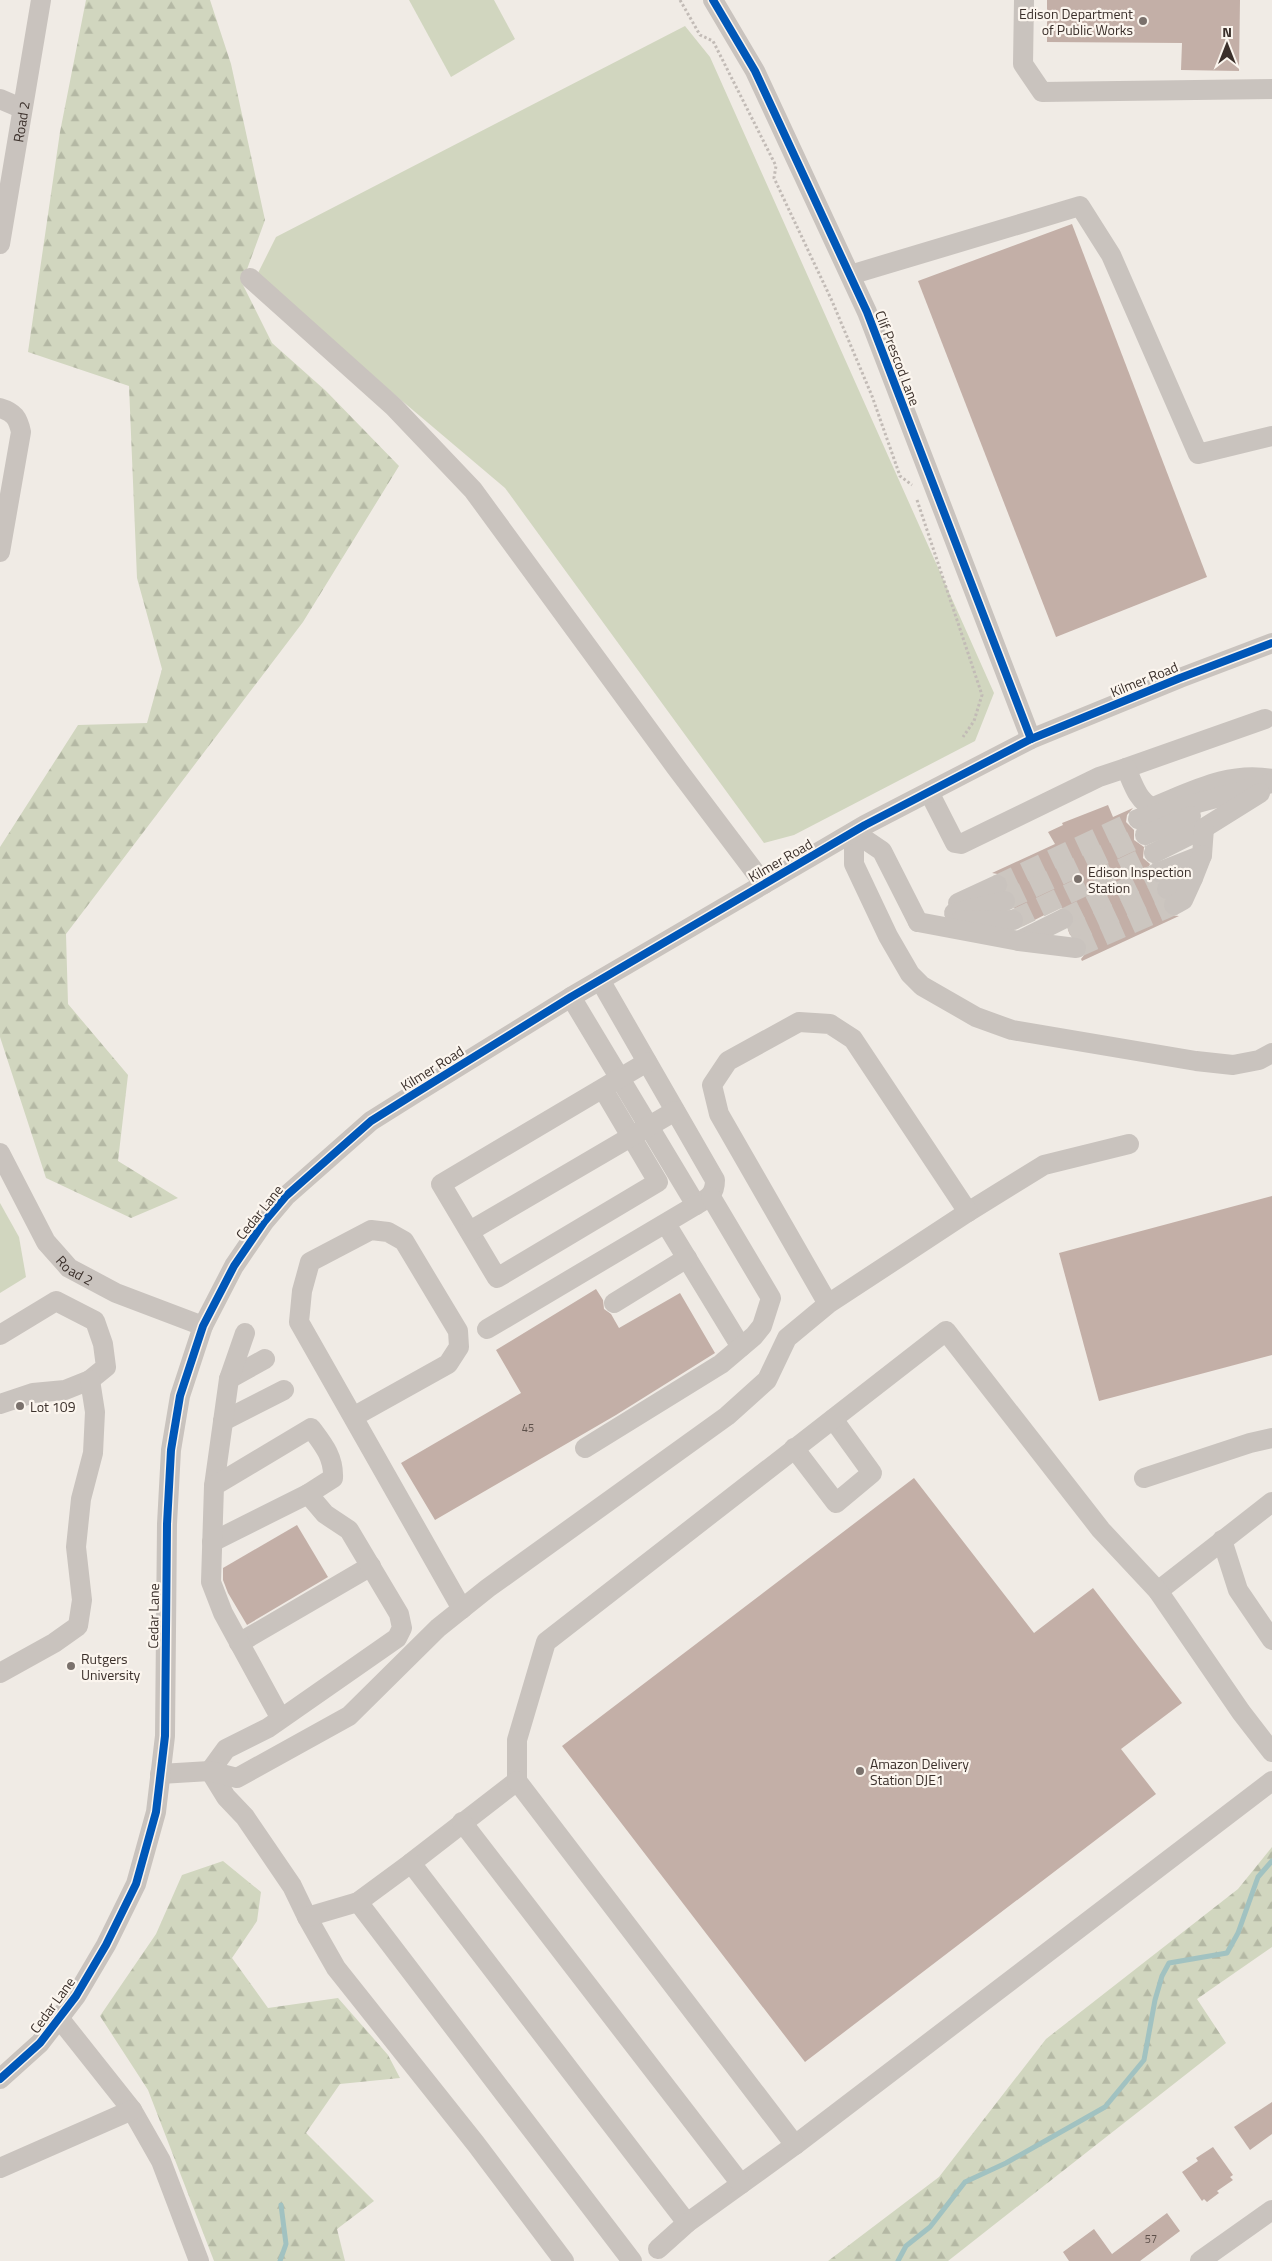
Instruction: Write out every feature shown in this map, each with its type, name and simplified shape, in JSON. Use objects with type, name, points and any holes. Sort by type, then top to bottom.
[{"type":"street","name":"Road 2","points":[[0,244],[21,108],[41,0]]},
{"type":"street","name":"Clif Prescod Lane","points":[[713,0],[755,71],[871,321],[1031,739]]},
{"type":"street","points":[[1024,0],[1023,64],[1042,92],[1272,88]]},
{"type":"street","points":[[0,99],[21,108]]},
{"type":"street","points":[[850,275],[1080,206],[1111,255],[1198,454],[1272,436]]},
{"type":"street","points":[[250,278],[394,407],[473,490],[669,758],[764,884]]},
{"type":"street","points":[[0,408],[9,411],[18,419],[21,432],[0,552]]},
{"type":"street","name":"Kilmer Road","points":[[331,1154],[378,1117],[571,997],[854,832],[1031,739],[1180,678],[1272,643]]},
{"type":"street","points":[[929,792],[955,842],[961,844],[1099,777],[1265,718]]},
{"type":"street","points":[[1126,768],[1141,798],[1147,805],[1154,807],[1225,779],[1250,775],[1272,779]]},
{"type":"street","points":[[1142,827],[1272,784]]},
{"type":"street","points":[[1163,880],[1204,828],[1272,784]]},
{"type":"street","points":[[1163,880],[1193,878],[1202,855],[1204,828]]},
{"type":"street","points":[[854,832],[882,851],[918,922]]},
{"type":"street","points":[[854,832],[854,864],[888,936],[910,974],[922,986],[976,1017],[1012,1030],[1196,1061],[1233,1065],[1259,1060],[1272,1053]]},
{"type":"street","points":[[1163,880],[1202,855]]},
{"type":"street","points":[[918,922],[1001,893]]},
{"type":"street","points":[[918,922],[1013,920]]},
{"type":"street","points":[[918,922],[1019,941],[1070,934]]},
{"type":"street","points":[[487,1329],[666,1224],[703,1201],[715,1188],[715,1180],[600,980]]},
{"type":"street","points":[[571,997],[620,1078],[658,1182],[497,1278],[441,1184],[603,1089],[620,1078],[647,1062]]},
{"type":"street","points":[[828,1304],[719,1114],[712,1085],[728,1061],[799,1022],[830,1024],[853,1039],[968,1212]]},
{"type":"street","points":[[585,1448],[721,1364],[762,1326],[771,1298],[703,1201],[603,1089]]},
{"type":"street","points":[[470,1231],[675,1111]]},
{"type":"street","points":[[160,1774],[210,1771],[237,1778],[349,1716],[438,1628],[598,1508],[727,1416],[767,1380],[788,1338],[828,1304],[968,1212],[1044,1165],[1129,1144]]},
{"type":"street","name":"Road 2","points":[[0,1153],[46,1242],[69,1268],[116,1293],[203,1326]]},
{"type":"street","name":"Cedar Lane","points":[[0,2079],[40,2043],[76,1996],[106,1945],[136,1884],[156,1812],[165,1736],[167,1524],[171,1450],[180,1396],[203,1326],[234,1266],[264,1222],[286,1196],[331,1154]]},
{"type":"street","points":[[666,1224],[741,1347]]},
{"type":"street","points":[[353,1417],[448,1364],[459,1347],[458,1331],[404,1241],[388,1232],[371,1230],[310,1262],[302,1292],[299,1322],[462,1609]]},
{"type":"street","points":[[614,1303],[687,1258]]},
{"type":"street","points":[[0,1335],[56,1302],[95,1321],[103,1344],[106,1367],[90,1380],[65,1390],[33,1393],[0,1404]]},
{"type":"street","points":[[795,2145],[517,1781],[517,1740],[546,1642],[946,1331],[1101,1530],[1158,1591],[1241,1712],[1272,1752]]},
{"type":"street","points":[[245,1333],[229,1379],[214,1486],[211,1582],[223,1612],[281,1719]]},
{"type":"street","points":[[229,1379],[265,1359]]},
{"type":"street","points":[[0,1673],[54,1643],[78,1626],[82,1600],[76,1547],[81,1499],[93,1454],[95,1412],[90,1380]]},
{"type":"street","points":[[223,1421],[284,1390]]},
{"type":"street","points":[[794,1448],[836,1503],[872,1473],[833,1419]]},
{"type":"street","points":[[212,1542],[308,1494],[333,1478],[334,1466],[330,1454],[311,1428],[214,1486]]},
{"type":"street","points":[[1144,1478],[1250,1443],[1272,1438]]},
{"type":"street","points":[[210,1771],[226,1749],[268,1728],[397,1638],[402,1628],[400,1614],[349,1530],[325,1514],[308,1494]]},
{"type":"street","points":[[1158,1591],[1272,1502]]},
{"type":"street","points":[[1222,1540],[1238,1590],[1272,1640]]},
{"type":"street","points":[[239,1643],[371,1566]]},
{"type":"street","points":[[210,1771],[226,1797],[245,1817],[292,1886],[307,1918],[336,1968],[476,2144],[564,2261]]},
{"type":"street","points":[[307,1918],[358,1902],[517,1781]]},
{"type":"street","points":[[639,2261],[662,2255],[687,2223],[795,2145],[1272,1781]]},
{"type":"street","points":[[462,1822],[741,2184]]},
{"type":"street","points":[[411,1863],[687,2223]]},
{"type":"street","points":[[358,1902],[632,2261]]},
{"type":"street","points":[[59,2018],[132,2110],[161,2161],[199,2261]]},
{"type":"street","points":[[0,2168],[132,2110]]},
{"type":"street","points":[[1200,2261],[1272,2210]]},
{"type":"path","points":[[680,0],[700,35],[713,41],[776,166],[774,178],[832,301],[872,396],[900,476],[912,485],[982,695],[974,721],[963,737]]},
{"type":"green space","points":[[86,0],[210,0],[231,64],[265,220],[242,283],[272,343],[326,391],[399,466],[303,622],[66,934],[68,1004],[128,1075],[118,1161],[178,1198],[131,1218],[46,1178],[0,1037],[0,847],[78,725],[147,723],[162,669],[137,578],[129,386],[28,352],[60,132]]},
{"type":"green space","points":[[409,0],[494,0],[515,39],[451,77]]},
{"type":"green space","points":[[685,26],[710,57],[994,693],[975,741],[794,835],[764,843],[505,488],[388,389],[258,273],[276,237]]},
{"type":"green space","points":[[0,1203],[19,1237],[26,1277],[0,1293]]},
{"type":"green space","points":[[1272,1847],[1272,1947],[1197,1999],[1226,2043],[948,2261],[828,2261],[939,2177],[1046,2039],[1238,1889]]},
{"type":"green space","points":[[223,1861],[261,1892],[257,1921],[232,1958],[268,2008],[338,1998],[388,2055],[400,2078],[340,2084],[306,2133],[374,2201],[337,2229],[345,2261],[214,2261],[148,2090],[100,2016],[156,1934],[182,1875]]},
{"type":"building","name":"Edison Department of Public Works","points":[[1047,0],[1240,0],[1239,71],[1181,70],[1182,43],[1047,42]]},
{"type":"building","points":[[1072,224],[1207,577],[1056,637],[918,281]]},
{"type":"building","name":"Edison Inspection Station","points":[[1108,805],[1113,817],[1133,808],[1127,815],[1126,822],[1134,830],[1134,840],[1144,847],[1143,858],[1150,864],[1147,870],[1148,877],[1157,884],[1156,893],[1163,900],[1164,911],[1168,915],[1179,916],[1082,961],[1081,959],[1088,950],[1087,944],[1083,938],[1070,935],[1068,930],[1073,925],[1075,919],[1070,909],[1058,908],[1023,926],[1023,914],[1014,908],[1017,899],[1008,890],[1008,880],[1003,875],[992,873],[1055,844],[1048,832],[1063,825],[1062,823]]},
{"type":"building","points":[[1272,1196],[1272,1355],[1099,1401],[1059,1253]]},
{"type":"building","points":[[596,1289],[603,1300],[604,1309],[611,1314],[619,1328],[680,1293],[715,1353],[616,1415],[435,1520],[401,1463],[521,1393],[496,1350]]},
{"type":"building","name":"Amazon Delivery Station DJE1","points":[[914,1478],[1034,1633],[1093,1588],[1182,1703],[1121,1749],[1156,1794],[805,2062],[562,1746]]},
{"type":"building","points":[[297,1525],[328,1577],[247,1625],[228,1593],[223,1580],[223,1568]]},
{"type":"building","points":[[1272,2102],[1272,2134],[1250,2150],[1234,2127]]},
{"type":"building","points":[[1213,2147],[1233,2175],[1230,2177],[1233,2180],[1217,2191],[1219,2193],[1207,2202],[1204,2199],[1202,2201],[1182,2172],[1198,2161],[1196,2158]]},
{"type":"building","points":[[1167,2213],[1180,2231],[1140,2261],[1069,2261],[1063,2252],[1094,2229],[1112,2254]]},
{"type":"waterway","points":[[898,2261],[906,2246],[930,2227],[965,2182],[1006,2163],[1105,2107],[1144,2060],[1155,2000],[1162,1976],[1169,1963],[1227,1953],[1238,1933],[1258,1877],[1272,1861]]},
{"type":"waterway","points":[[280,2261],[286,2244],[281,2205]]},
{"type":"tunnel","points":[[997,885],[1138,819]]},
{"type":"tunnel","points":[[1005,901],[1145,835]]},
{"type":"tunnel","points":[[1013,920],[1154,853]]},
{"type":"tunnel","points":[[1063,919],[1159,872]]},
{"type":"tunnel","points":[[1070,934],[1167,889]]},
{"type":"tunnel","points":[[1076,948],[1174,905]]},
{"type":"cycle path","points":[[713,0],[755,71],[867,312],[1031,739]]},
{"type":"cycle path","points":[[0,2079],[40,2043],[76,1996],[106,1945],[136,1884],[156,1812],[165,1736],[167,1524],[171,1450],[180,1396],[203,1326],[234,1266],[264,1222],[286,1196],[371,1121],[571,997],[865,825],[1031,739],[1180,678],[1272,643]]},
{"type":"place","name":"Edison Department of Public Works","points":[[1143,21]]},
{"type":"place","name":"Edison Inspection Station","points":[[1078,879]]},
{"type":"place","name":"Lot 109","points":[[20,1406]]},
{"type":"place","name":"Rutgers University","points":[[71,1666]]},
{"type":"place","name":"Amazon Delivery Station DJE1","points":[[860,1771]]}]
